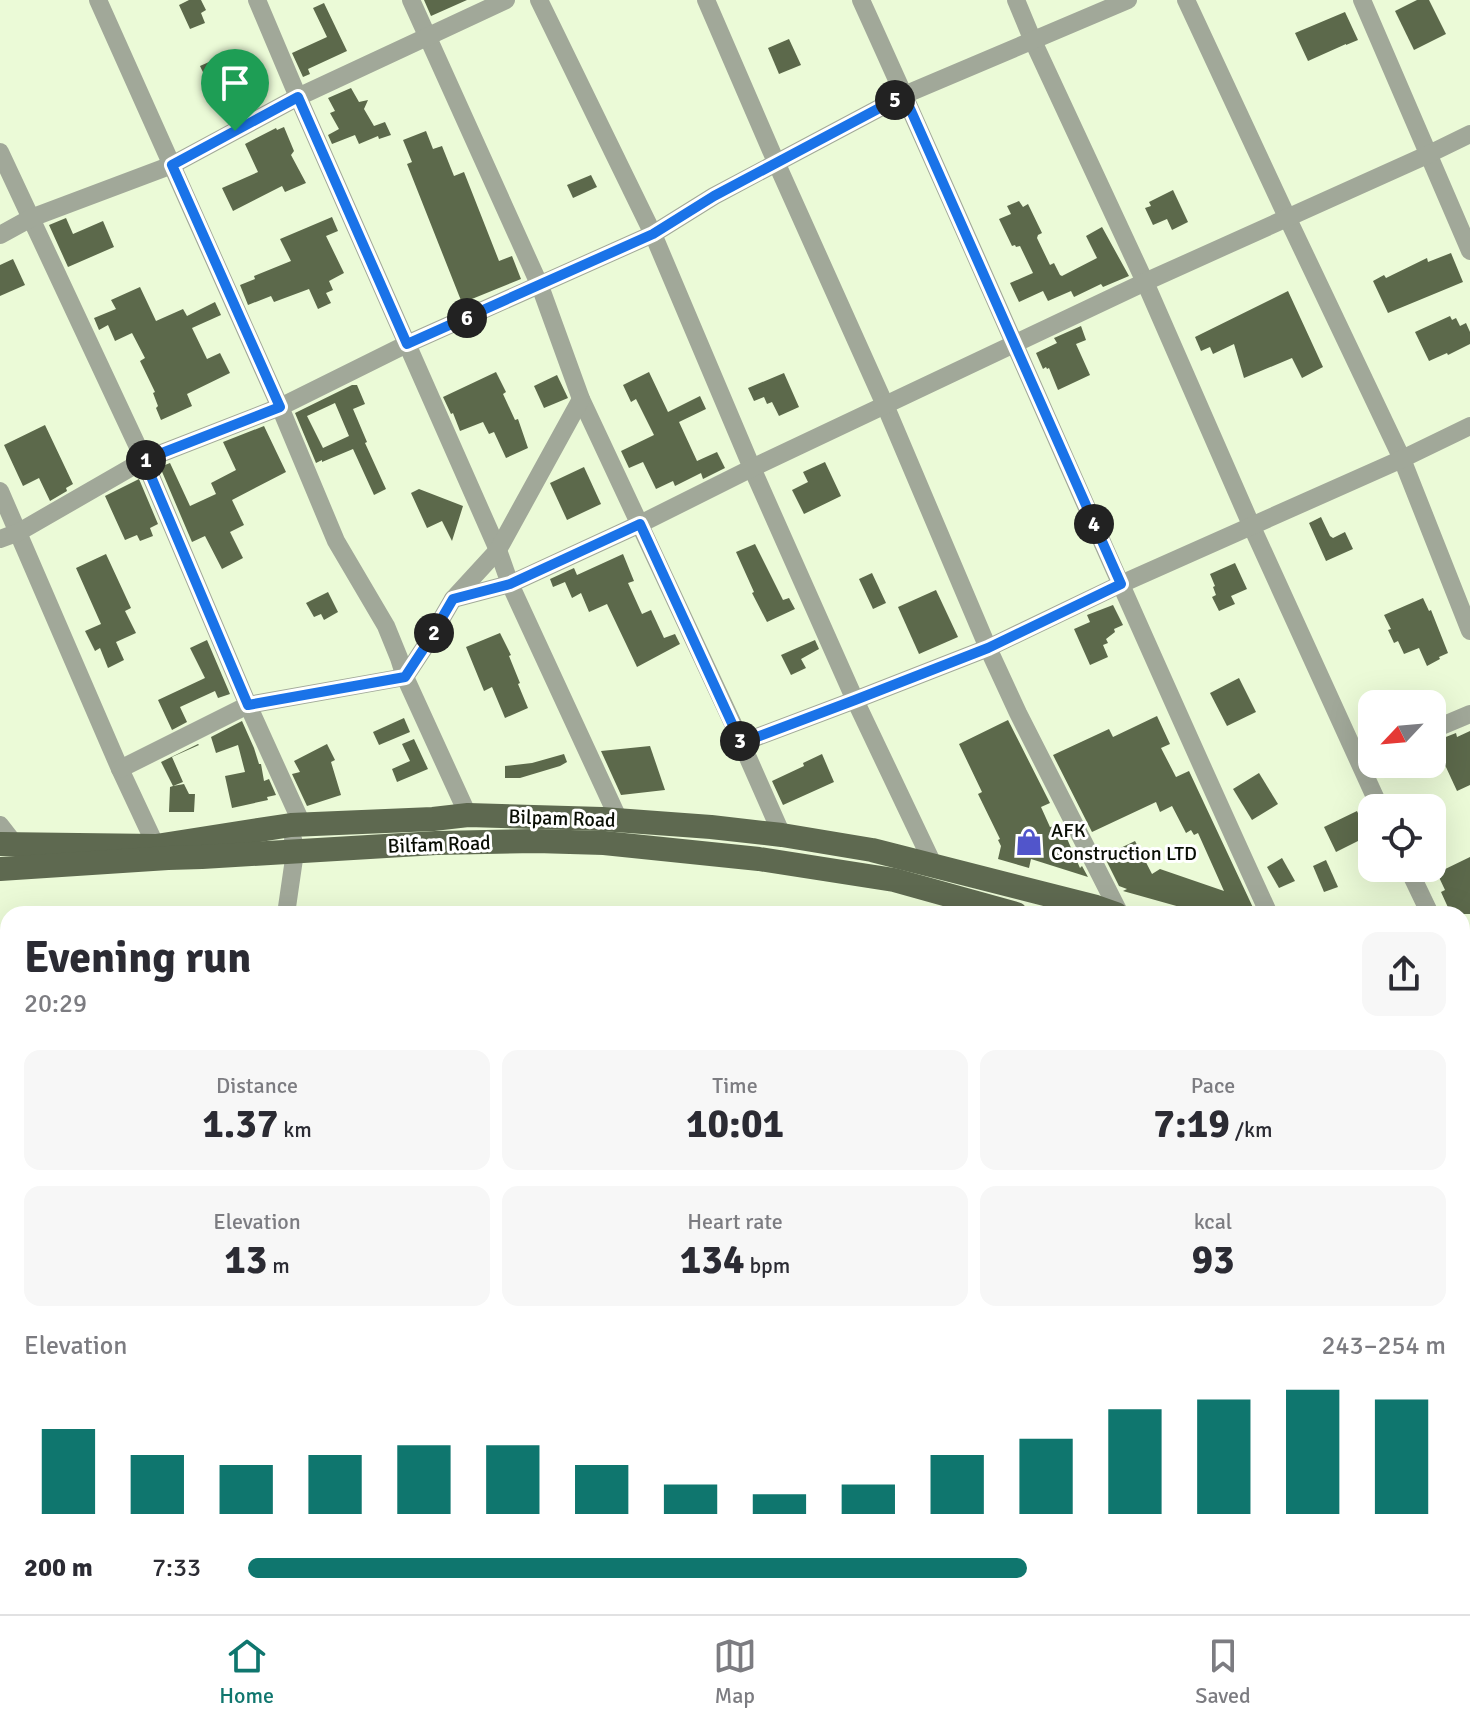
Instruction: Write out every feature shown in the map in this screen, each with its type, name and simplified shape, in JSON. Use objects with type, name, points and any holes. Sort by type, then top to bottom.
[{"type":"main road","name":"Bilpam Road","points":[[5,837],[162,852],[297,824],[468,815],[619,820],[782,835],[872,850],[1092,906]]},
{"type":"main road","name":"Bilfam Road","points":[[0,869],[162,852],[295,852],[536,841],[604,843],[759,859],[894,880],[987,906]]},
{"type":"street","points":[[98,0],[280,407],[336,541],[386,626],[405,677],[468,815]]},
{"type":"street","points":[[257,0],[498,550],[510,584],[619,820]]},
{"type":"street","points":[[411,0],[540,286],[581,399],[782,835]]},
{"type":"street","points":[[0,235],[31,218],[172,165],[298,97],[506,0]]},
{"type":"street","points":[[539,0],[653,234],[855,700],[933,864]]},
{"type":"street","points":[[706,0],[885,405],[988,648],[1114,906]]},
{"type":"street","points":[[861,0],[1172,703],[1265,906]]},
{"type":"street","points":[[1016,0],[1145,282],[1252,527],[1358,743]]},
{"type":"street","points":[[0,539],[19,532],[144,460],[280,407],[407,344],[653,234],[714,196],[904,95],[1128,0]]},
{"type":"street","points":[[1186,0],[1402,459],[1470,631]]},
{"type":"street","points":[[1362,0],[1470,251]]},
{"type":"street","points":[[453,599],[510,584],[1145,282],[1470,134]]},
{"type":"street","points":[[0,152],[144,460],[297,824],[287,906]]},
{"type":"street","points":[[120,769],[248,705],[405,677],[453,599],[498,550],[581,399]]},
{"type":"street","points":[[741,743],[988,648],[1121,584],[1470,426]]},
{"type":"street","points":[[0,491],[120,769],[162,852]]},
{"type":"street","points":[[1446,724],[1470,714]]},
{"type":"street","points":[[1415,882],[1426,906]]},
{"type":"building","points":[[189,0],[201,0],[206,10],[201,13],[205,23],[190,29],[179,5]]},
{"type":"building","points":[[424,0],[467,0],[431,16]]},
{"type":"building","points":[[1417,0],[1429,0],[1446,34],[1414,50],[1395,11]]},
{"type":"building","points":[[324,3],[347,51],[308,69],[310,74],[303,77],[292,53],[327,37],[313,8]]},
{"type":"building","points":[[1345,12],[1358,40],[1308,61],[1295,33]]},
{"type":"building","points":[[789,39],[801,65],[779,74],[768,48]]},
{"type":"building","points":[[227,54],[245,93],[217,101],[200,66]]},
{"type":"building","points":[[351,88],[359,102],[368,100],[364,109],[374,126],[385,122],[391,135],[379,139],[378,136],[359,144],[355,135],[332,144],[328,135],[339,129],[330,113],[335,111],[328,98]]},
{"type":"building","points":[[284,127],[294,151],[291,155],[306,183],[285,192],[282,186],[233,211],[222,188],[258,172],[245,144]]},
{"type":"building","points":[[426,131],[433,149],[442,146],[454,176],[464,172],[499,261],[512,256],[521,279],[462,303],[407,164],[412,162],[403,140]]},
{"type":"building","points":[[591,175],[597,187],[573,198],[567,185]]},
{"type":"building","points":[[1173,190],[1188,222],[1172,230],[1167,219],[1153,225],[1145,208],[1151,206],[1149,202]]},
{"type":"building","points":[[1019,201],[1023,207],[1028,204],[1042,233],[1037,238],[1050,265],[1054,263],[1060,275],[1097,258],[1086,236],[1102,227],[1129,276],[1103,287],[1101,284],[1074,297],[1071,291],[1048,301],[1043,291],[1019,302],[1010,283],[1033,273],[1020,246],[1012,246],[999,219],[1011,214],[1007,206]]},
{"type":"building","points":[[332,217],[338,231],[326,236],[344,273],[329,281],[333,290],[326,293],[331,303],[318,309],[309,289],[274,302],[271,296],[248,305],[240,285],[291,261],[280,239]]},
{"type":"building","points":[[66,218],[73,234],[103,221],[114,247],[68,267],[49,225]]},
{"type":"building","points":[[1451,253],[1463,282],[1388,313],[1373,281],[1427,258],[1428,262]]},
{"type":"building","points":[[13,259],[25,285],[0,296],[0,265]]},
{"type":"building","points":[[140,287],[156,321],[183,309],[187,316],[215,302],[221,315],[192,328],[207,359],[220,353],[230,373],[187,394],[192,406],[161,420],[155,392],[140,361],[145,358],[132,333],[115,341],[108,325],[99,330],[94,318],[116,309],[111,300]]},
{"type":"building","points":[[1288,291],[1323,367],[1302,378],[1292,358],[1244,378],[1234,344],[1213,354],[1210,347],[1201,351],[1195,337]]},
{"type":"building","points":[[1450,316],[1452,320],[1456,318],[1460,326],[1466,323],[1470,344],[1429,361],[1415,332]]},
{"type":"building","points":[[1081,326],[1086,340],[1076,344],[1090,375],[1058,390],[1049,368],[1043,369],[1036,353],[1057,343],[1054,338]]},
{"type":"building","points":[[496,372],[528,448],[506,458],[494,432],[489,434],[483,422],[460,431],[443,397]]},
{"type":"building","points":[[649,372],[668,412],[700,396],[706,409],[679,422],[697,461],[717,452],[725,468],[703,479],[701,473],[675,486],[673,481],[656,489],[643,462],[629,468],[621,451],[654,435],[636,399],[631,402],[623,385]]},
{"type":"building","points":[[784,373],[799,407],[779,416],[772,402],[767,404],[764,397],[754,401],[748,388]]},
{"type":"building","points":[[557,375],[568,398],[544,408],[534,386]]},
{"type":"building","points":[[357,385],[365,404],[353,409],[386,489],[374,495],[353,449],[316,463],[295,413]],"holes":[[[335,403],[349,436],[323,448],[307,416]]]},
{"type":"building","points":[[45,425],[73,484],[50,501],[39,478],[23,486],[4,445]]},
{"type":"building","points":[[264,426],[286,472],[232,500],[244,525],[230,532],[243,558],[222,569],[205,536],[192,542],[160,467],[170,463],[190,506],[216,494],[211,483],[236,470],[223,442]]},
{"type":"building","points":[[825,462],[841,496],[804,514],[792,490],[808,482],[803,472]]},
{"type":"building","points":[[584,467],[601,504],[567,520],[550,483]]},
{"type":"building","points":[[139,479],[158,524],[150,528],[153,536],[140,541],[137,535],[125,540],[105,496]]},
{"type":"building","points":[[419,489],[463,506],[452,541],[442,521],[427,528],[411,493]]},
{"type":"building","points":[[1321,517],[1330,536],[1333,538],[1345,532],[1353,549],[1326,561],[1309,523]]},
{"type":"building","points":[[755,544],[783,600],[789,598],[795,609],[767,622],[736,552]]},
{"type":"building","points":[[106,554],[131,608],[125,611],[136,633],[116,642],[124,660],[108,668],[100,648],[95,651],[85,631],[101,624],[76,568]]},
{"type":"building","points":[[623,554],[634,581],[628,583],[642,614],[651,610],[664,638],[675,634],[680,644],[637,667],[607,604],[589,612],[581,593],[572,598],[565,582],[553,587],[550,579],[574,568],[577,575]]},
{"type":"building","points":[[1235,563],[1247,589],[1231,596],[1235,604],[1219,611],[1212,597],[1216,595],[1210,574]]},
{"type":"building","points":[[872,573],[886,603],[873,609],[859,579]]},
{"type":"building","points":[[936,590],[958,637],[919,654],[898,607]]},
{"type":"building","points":[[328,592],[338,612],[324,620],[321,614],[314,617],[306,603]]},
{"type":"building","points":[[1423,598],[1448,653],[1427,666],[1419,648],[1404,654],[1398,641],[1394,643],[1384,615]]},
{"type":"building","points":[[1113,605],[1123,625],[1114,629],[1115,632],[1106,639],[1108,643],[1103,645],[1108,657],[1090,665],[1074,629],[1090,622],[1087,615]]},
{"type":"building","points":[[500,633],[511,655],[528,708],[505,718],[492,687],[484,691],[466,647]]},
{"type":"building","points":[[207,640],[230,694],[218,698],[215,691],[180,707],[187,722],[172,730],[158,700],[205,678],[190,648]]},
{"type":"building","points":[[815,640],[819,649],[801,659],[806,668],[791,675],[781,655]]},
{"type":"building","points":[[1239,678],[1256,712],[1227,726],[1210,693]]},
{"type":"building","points":[[1157,716],[1170,744],[1161,748],[1176,777],[1189,771],[1252,906],[1176,906],[1123,891],[1127,889],[1119,886],[1104,856],[1135,841],[1152,874],[1160,869],[1224,891],[1198,833],[1194,835],[1191,830],[1186,833],[1172,806],[1160,812],[1156,802],[1092,832],[1053,755],[1109,729],[1113,737]]},
{"type":"building","points":[[404,718],[410,732],[379,745],[373,732]]},
{"type":"building","points":[[1008,720],[1050,803],[1041,807],[1050,827],[1061,825],[1080,868],[1082,866],[1088,877],[1031,859],[1029,868],[998,859],[1000,839],[959,744]]},
{"type":"building","points":[[242,721],[261,764],[264,781],[269,779],[276,795],[267,797],[268,800],[232,808],[225,776],[245,772],[238,745],[216,753],[211,737]]},
{"type":"building","points":[[1470,731],[1470,785],[1457,791],[1446,767],[1446,737],[1456,733],[1457,737]]},
{"type":"building","points":[[414,739],[428,769],[397,782],[392,769],[410,761],[402,744]]},
{"type":"building","points":[[198,744],[172,757],[183,782],[173,786],[161,762]]},
{"type":"building","points":[[327,744],[335,760],[331,762],[341,795],[307,806],[292,774],[300,772],[294,761]]},
{"type":"building","points":[[650,746],[665,790],[621,795],[601,751]]},
{"type":"building","points":[[564,754],[567,762],[560,766],[520,778],[505,778],[505,766],[532,763]]},
{"type":"building","points":[[822,754],[834,782],[783,805],[772,781]]},
{"type":"building","points":[[1259,773],[1278,804],[1252,820],[1233,789]]},
{"type":"building","points":[[184,784],[189,794],[195,794],[194,812],[169,812],[170,787]]},
{"type":"building","points":[[1357,811],[1358,841],[1336,852],[1324,827]]},
{"type":"building","points":[[1470,857],[1470,906],[1447,906],[1441,892],[1445,890],[1441,882],[1446,882],[1446,869]]},
{"type":"building","points":[[1282,858],[1295,881],[1279,888],[1267,867]]},
{"type":"building","points":[[1326,860],[1338,887],[1324,892],[1313,866]]},
{"type":"place","name":"AFK Construction LTD","points":[[1029,842]]},
{"type":"route","points":[[904,95],[1121,584],[988,648],[741,743],[640,524],[510,584],[453,599],[405,677],[248,705],[144,460],[280,407],[172,165],[235,131],[298,97],[407,344],[653,234],[714,196],[904,95]]}]
